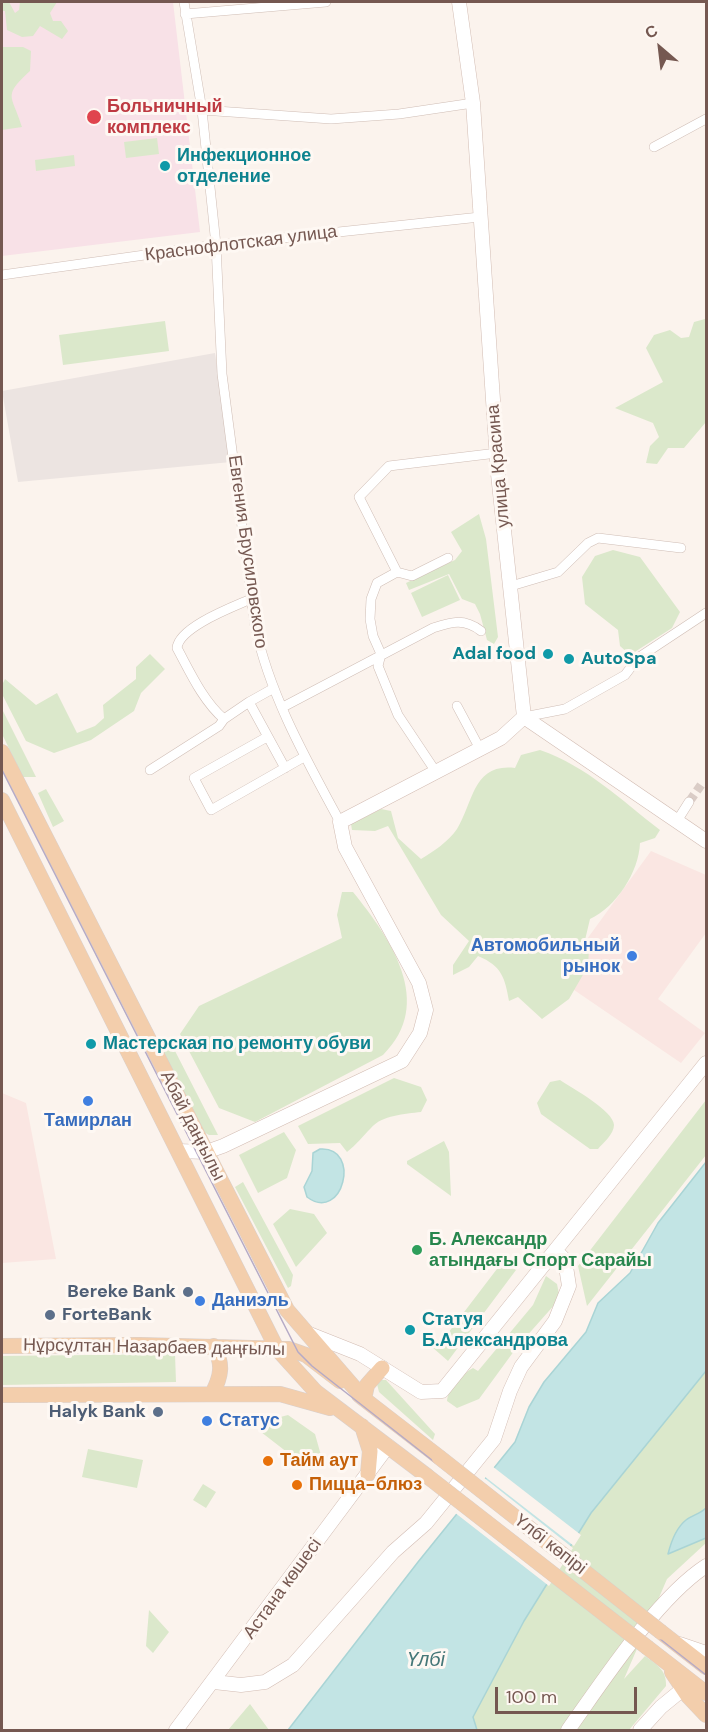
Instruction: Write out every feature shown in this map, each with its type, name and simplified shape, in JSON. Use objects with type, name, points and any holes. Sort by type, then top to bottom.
[{"type":"main road","name":"улица Красина","points":[[459,2],[473,103],[497,453],[524,717]]},
{"type":"main road","points":[[340,822],[501,738],[524,717],[706,841]]},
{"type":"main road","name":"Абай даңғылы","points":[[2,752],[264,1269],[287,1310],[364,1399],[439,1457]]},
{"type":"main road","name":"Абай даңғылы","points":[[2,800],[277,1348],[316,1392],[426,1476]]},
{"type":"main road","name":"Евгения Брусиловского","points":[[206,1152],[402,1061],[420,1033],[426,1010],[419,983],[345,847],[340,822]]},
{"type":"main road","points":[[307,1333],[360,1354],[421,1392],[442,1391],[706,1063]]},
{"type":"main road","points":[[178,1151],[206,1152]]},
{"type":"main road","points":[[214,1682],[241,1685],[265,1682],[293,1665],[393,1551],[426,1523],[494,1439],[510,1391],[521,1367],[555,1321],[569,1286],[565,1260],[556,1251]]},
{"type":"main road","name":"Нұрсұлтан Назарбаев даңғылы","points":[[2,1346],[214,1346],[290,1349],[306,1355],[364,1399]]},
{"type":"main road","points":[[212,1394],[221,1372],[221,1361],[214,1346]]},
{"type":"main road","points":[[364,1399],[367,1385],[382,1368]]},
{"type":"main road","points":[[2,1395],[280,1394],[342,1412]]},
{"type":"main road","points":[[362,1426],[370,1451],[368,1474]]},
{"type":"main road","name":"Астана көшесі","points":[[176,1731],[388,1446]]},
{"type":"main road","name":"Үлбі көпірі","points":[[439,1457],[706,1667]]},
{"type":"main road","name":"Үлбі көпірі","points":[[426,1476],[706,1693]]},
{"type":"main road","points":[[568,1731],[620,1658],[676,1590],[706,1566]]},
{"type":"main road","points":[[676,1643],[706,1653]]},
{"type":"main road","points":[[668,1664],[683,1689],[706,1715]]},
{"type":"main road","points":[[640,1731],[661,1707],[683,1689]]},
{"type":"street","name":"Евгения Брусиловского","points":[[183,2],[202,110],[216,245],[222,374],[251,599],[262,656],[274,688],[304,757],[340,822]]},
{"type":"street","points":[[186,14],[326,2]]},
{"type":"street","points":[[202,110],[331,119],[399,114],[473,103]]},
{"type":"street","points":[[654,147],[706,119]]},
{"type":"street","name":"Краснофлотская улица","points":[[2,275],[216,245],[480,217]]},
{"type":"street","points":[[397,572],[359,497],[389,466],[497,453]]},
{"type":"street","points":[[511,586],[558,572],[588,543],[598,538],[681,548]]},
{"type":"street","points":[[436,772],[398,715],[378,666],[381,654],[373,636],[370,599],[376,583],[397,572],[412,576],[448,558]]},
{"type":"street","points":[[224,719],[215,711],[196,682],[177,648],[177,642],[180,636],[251,599]]},
{"type":"street","points":[[524,717],[565,709],[625,675],[638,657],[706,613]]},
{"type":"street","points":[[283,707],[381,654],[449,623],[459,621],[472,624],[481,631]]},
{"type":"street","points":[[150,770],[219,726],[224,719],[249,702],[274,688]]},
{"type":"street","points":[[249,702],[285,768]]},
{"type":"street","points":[[457,706],[480,749]]},
{"type":"street","points":[[267,737],[194,778],[212,810],[304,757]]},
{"type":"street","points":[[676,821],[689,802]]},
{"type":"shaded area","name":"Больничный комплекс","points":[[2,2],[173,2],[200,232],[2,256]]},
{"type":"shaded area","points":[[215,353],[231,462],[18,482],[2,391]]},
{"type":"shaded area","name":"Автомобильный рынок","points":[[651,851],[706,875],[706,933],[658,999],[705,1033],[681,1063],[558,979]]},
{"type":"shaded area","points":[[2,1093],[26,1103],[56,1259],[2,1263]]},
{"type":"green space","points":[[2,2],[9,2],[15,13],[19,10],[20,2],[57,2],[50,13],[53,21],[61,21],[68,31],[62,39],[40,26],[33,36],[22,37],[7,30]]},
{"type":"green space","points":[[2,47],[23,47],[31,51],[30,71],[16,86],[12,96],[22,127],[2,130]]},
{"type":"green space","points":[[157,138],[159,154],[126,158],[124,142]]},
{"type":"green space","points":[[74,155],[75,166],[36,171],[35,160]]},
{"type":"green space","points":[[705,319],[706,422],[684,448],[668,448],[657,464],[646,463],[650,446],[659,437],[653,423],[615,408],[663,382],[646,348],[654,335],[670,330],[681,338],[689,337],[694,322]]},
{"type":"green space","points":[[165,321],[169,351],[63,365],[59,335]]},
{"type":"green space","points":[[479,514],[486,539],[498,637],[494,644],[487,640],[475,604],[462,599],[449,574],[409,590],[406,583],[455,560],[462,551],[451,532]]},
{"type":"green space","points":[[613,550],[640,557],[680,612],[672,628],[630,655],[620,646],[618,630],[585,604],[582,577],[595,556]]},
{"type":"green space","points":[[448,575],[460,600],[422,617],[411,593]]},
{"type":"green space","points":[[150,654],[165,669],[141,693],[134,711],[91,740],[54,753],[26,741],[2,694],[5,679],[36,705],[57,693],[77,733],[95,726],[104,718],[103,705],[136,679],[136,667]]},
{"type":"green space","points":[[2,709],[36,777],[23,777],[2,734]]},
{"type":"green space","points":[[540,750],[574,765],[589,775],[660,830],[655,838],[640,843],[639,854],[631,877],[609,906],[590,919],[585,940],[589,949],[588,966],[569,999],[542,1019],[518,997],[509,1001],[501,974],[492,964],[478,956],[469,967],[453,975],[453,965],[469,941],[441,915],[388,826],[375,831],[352,830],[351,824],[381,809],[391,811],[398,838],[421,859],[445,842],[457,829],[483,778],[491,771],[515,768],[521,755]]},
{"type":"green space","points":[[46,789],[64,821],[53,827],[38,793]]},
{"type":"green space","points":[[342,892],[353,892],[367,910],[393,950],[402,971],[407,993],[406,1014],[398,1035],[383,1055],[255,1122],[219,1108],[180,1034],[199,1006],[342,938],[337,915]]},
{"type":"green space","points":[[169,1047],[174,1049],[218,1135],[209,1135],[202,1131],[163,1051]]},
{"type":"green space","points":[[394,1078],[421,1087],[427,1100],[421,1112],[381,1120],[347,1152],[340,1143],[308,1144],[298,1126]]},
{"type":"green space","points":[[560,1080],[600,1107],[612,1119],[614,1125],[612,1132],[598,1149],[590,1149],[541,1114],[537,1103],[550,1082]]},
{"type":"green space","points":[[706,1100],[706,1155],[587,1306],[578,1266]]},
{"type":"green space","points":[[284,1132],[296,1150],[287,1178],[258,1193],[239,1155]]},
{"type":"green space","points":[[444,1141],[449,1152],[451,1196],[407,1164],[407,1161]]},
{"type":"green space","points":[[243,1182],[293,1275],[291,1286],[288,1288],[235,1187]]},
{"type":"green space","points":[[290,1209],[314,1214],[327,1233],[296,1267],[273,1224]]},
{"type":"green space","points":[[503,1261],[516,1270],[448,1361],[432,1347],[442,1341]]},
{"type":"green space","points":[[546,1276],[557,1284],[559,1294],[556,1303],[517,1347],[479,1399],[457,1408],[447,1401],[456,1382],[473,1368],[478,1371],[533,1305]]},
{"type":"green space","points":[[175,1354],[176,1382],[2,1385],[2,1356]]},
{"type":"green space","points":[[706,1371],[706,1543],[667,1579],[624,1679],[645,1656],[663,1672],[666,1686],[629,1730],[477,1730],[473,1717],[524,1621],[591,1513]]},
{"type":"green space","points":[[380,1380],[386,1380],[435,1434],[433,1440],[379,1392],[377,1384]]},
{"type":"green space","points":[[288,1415],[315,1434],[322,1459],[310,1470],[261,1432],[265,1421]]},
{"type":"green space","points":[[88,1449],[143,1460],[137,1488],[82,1477]]},
{"type":"green space","points":[[203,1484],[216,1492],[206,1508],[193,1500]]},
{"type":"green space","points":[[149,1610],[169,1632],[153,1653],[146,1646]]},
{"type":"green space","points":[[250,1704],[269,1730],[228,1730]]},
{"type":"water","points":[[320,1149],[333,1151],[341,1159],[344,1170],[343,1182],[338,1193],[330,1200],[320,1203],[307,1197],[304,1187],[312,1171],[313,1153]]},
{"type":"water","name":"Үлбі","points":[[706,1162],[706,1371],[591,1513],[524,1621],[473,1717],[477,1730],[288,1730],[418,1562],[515,1442],[529,1407],[544,1382],[586,1332],[598,1303],[630,1273],[658,1223]]},
{"type":"water","points":[[706,1508],[706,1538],[668,1554],[672,1540],[682,1523]]},
{"type":"pier","points":[[492,1466],[581,1535],[574,1546],[484,1476]]},
{"type":"pier","points":[[483,1477],[573,1548],[549,1586],[454,1512]]},
{"type":"tunnel","points":[[689,802],[701,785]]},
{"type":"tram line","points":[[2,770],[298,1352],[312,1366],[706,1675]]},
{"type":"place","name":"Больничный комплекс","points":[[94,117]]},
{"type":"place","name":"Инфекционное отделение","points":[[165,166]]},
{"type":"place","name":"Adal food","points":[[548,654]]},
{"type":"place","name":"AutoSpa","points":[[569,659]]},
{"type":"place","name":"Автомобильный рынок","points":[[632,956]]},
{"type":"place","name":"Мастерская по ремонту обуви","points":[[91,1044]]},
{"type":"place","name":"Тамирлан","points":[[88,1101]]},
{"type":"place","name":"Б. Александр атындағы Спорт Сарайы","points":[[417,1250]]},
{"type":"place","name":"Bereke Bank","points":[[188,1292]]},
{"type":"place","name":"Даниэль","points":[[200,1301]]},
{"type":"place","name":"ForteBank","points":[[50,1315]]},
{"type":"place","name":"Статуя Б.Александрова","points":[[410,1330]]},
{"type":"place","name":"Halyk Bank","points":[[158,1412]]},
{"type":"place","name":"Статус","points":[[207,1421]]},
{"type":"place","name":"Тайм аут","points":[[268,1461]]},
{"type":"place","name":"Пицца-блюз","points":[[297,1485]]}]
